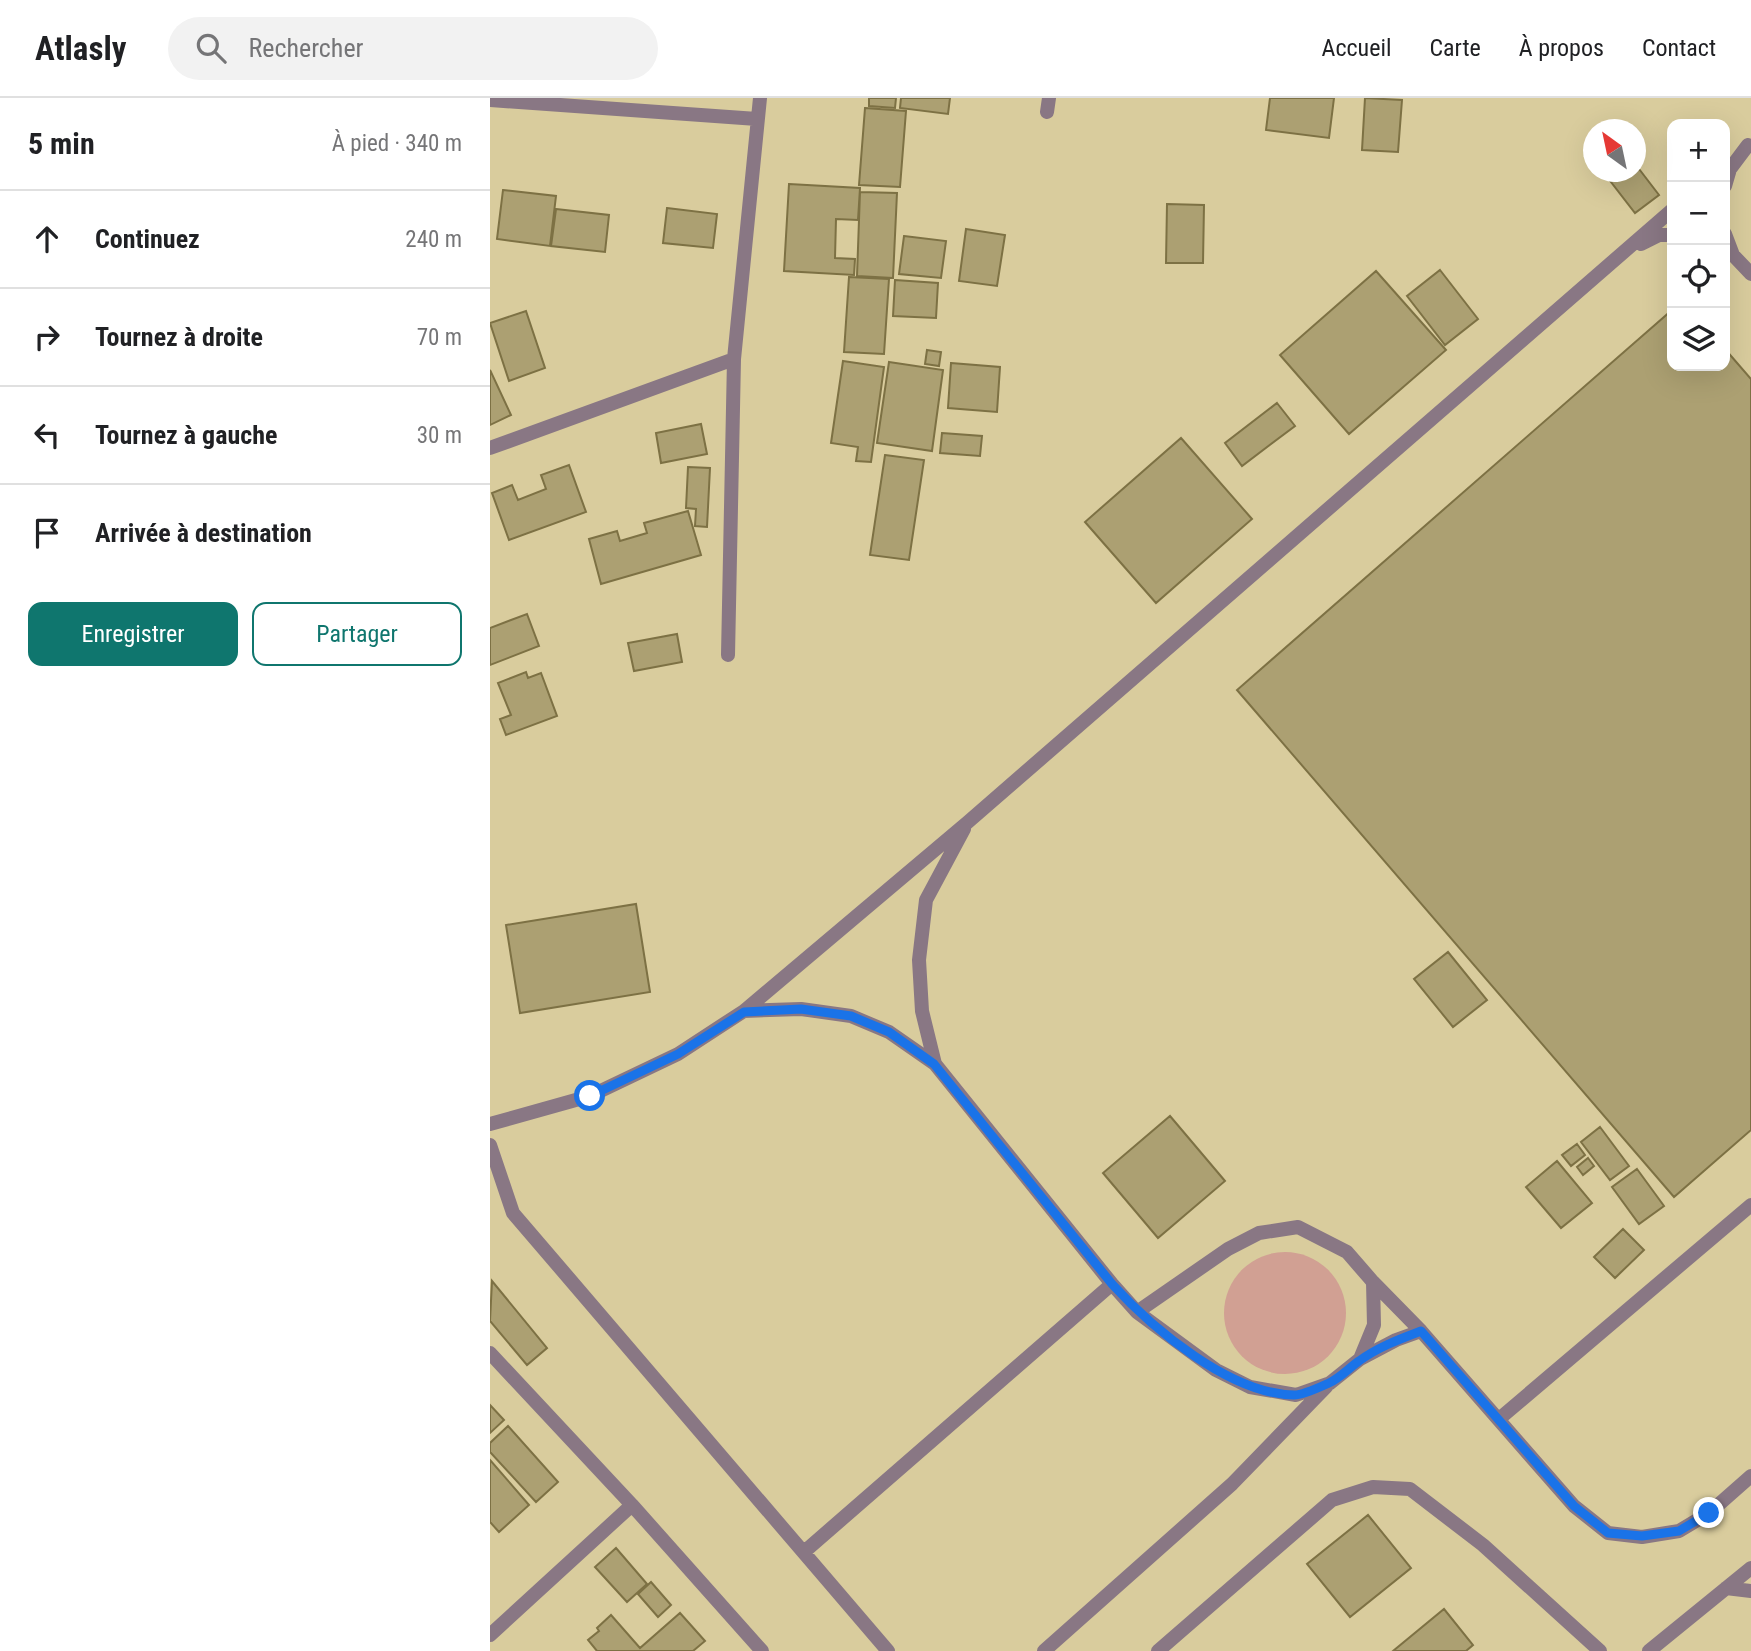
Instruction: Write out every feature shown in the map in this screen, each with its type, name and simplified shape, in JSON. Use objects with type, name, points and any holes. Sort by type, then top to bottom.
[{"type":"street","points":[[728,655],[734,359],[760,98]]},
{"type":"street","points":[[490,100],[757,119]]},
{"type":"street","points":[[1730,161],[1750,145]]},
{"type":"street","points":[[1726,182],[1730,169],[1750,145]]},
{"type":"street","points":[[490,1124],[590,1096],[678,1054],[744,1012],[968,822],[1667,214]]},
{"type":"street","points":[[1623,252],[1659,235],[1667,235]]},
{"type":"street","points":[[1730,253],[1751,275]]},
{"type":"street","points":[[490,449],[734,359]]},
{"type":"street","points":[[934,1064],[922,1011],[919,960],[926,900],[968,822]]},
{"type":"street","points":[[744,1012],[801,1009],[851,1016],[889,1032],[934,1064],[1137,1312],[1216,1370],[1250,1387],[1296,1395],[1331,1382]]},
{"type":"street","points":[[490,1145],[513,1213],[888,1651]]},
{"type":"street","points":[[1499,1419],[1751,1205]]},
{"type":"street","points":[[1137,1312],[1228,1249],[1259,1233],[1298,1227],[1347,1252],[1421,1331],[1574,1506],[1608,1533],[1642,1536],[1679,1531],[1709,1513],[1751,1476]]},
{"type":"street","points":[[1360,1359],[1374,1325],[1373,1282]]},
{"type":"street","points":[[804,1552],[1112,1284]]},
{"type":"street","points":[[1044,1651],[1232,1485],[1331,1382],[1360,1359],[1396,1340],[1421,1331]]},
{"type":"street","points":[[490,1353],[632,1505],[762,1651]]},
{"type":"street","points":[[1158,1651],[1332,1500],[1373,1487],[1410,1489],[1483,1545],[1597,1650]]},
{"type":"street","points":[[490,1635],[632,1505]]},
{"type":"street","points":[[1650,1651],[1751,1569]]},
{"type":"street","points":[[1726,1588],[1751,1591]]},
{"type":"shaded area","points":[[1285,1252],[1308,1257],[1328,1270],[1341,1290],[1346,1313],[1341,1336],[1328,1356],[1308,1369],[1285,1374],[1262,1369],[1242,1356],[1229,1336],[1224,1313],[1229,1290],[1242,1270],[1262,1257]]},
{"type":"building","points":[[869,98],[896,98],[895,108],[869,106]]},
{"type":"building","points":[[901,98],[950,98],[948,114],[900,108]]},
{"type":"building","points":[[1270,98],[1334,98],[1329,138],[1266,130]]},
{"type":"building","points":[[1365,98],[1402,100],[1398,152],[1362,150]]},
{"type":"building","points":[[865,108],[906,111],[900,187],[859,185]]},
{"type":"building","points":[[1646,178],[1659,195],[1635,213],[1611,182],[1646,182]]},
{"type":"building","points":[[789,184],[860,188],[858,220],[836,219],[835,258],[855,259],[854,275],[784,271]]},
{"type":"building","points":[[503,190],[556,196],[550,246],[497,239]]},
{"type":"building","points":[[860,192],[897,193],[893,278],[857,276]]},
{"type":"building","points":[[1167,204],[1204,205],[1203,263],[1166,263]]},
{"type":"building","points":[[667,208],[717,214],[713,248],[663,243]]},
{"type":"building","points":[[556,209],[609,215],[605,252],[551,246]]},
{"type":"building","points":[[966,229],[1005,235],[997,286],[959,281]]},
{"type":"building","points":[[904,236],[946,241],[941,278],[899,274]]},
{"type":"building","points":[[1440,270],[1478,319],[1445,345],[1407,296]]},
{"type":"building","points":[[1376,271],[1446,350],[1349,434],[1280,355]]},
{"type":"building","points":[[849,277],[889,279],[884,354],[844,352]]},
{"type":"building","points":[[895,280],[938,283],[936,318],[893,316]]},
{"type":"building","points":[[526,311],[545,368],[509,381],[490,323]]},
{"type":"building","points":[[1667,314],[1667,371],[1730,371],[1730,355],[1751,379],[1751,1130],[1674,1197],[1237,690]]},
{"type":"building","points":[[927,350],[941,352],[939,366],[925,364]]},
{"type":"building","points":[[843,361],[884,367],[871,462],[856,461],[858,447],[831,443]]},
{"type":"building","points":[[889,362],[943,370],[932,451],[877,443]]},
{"type":"building","points":[[951,363],[1000,367],[997,412],[948,408]]},
{"type":"building","points":[[490,370],[511,415],[490,425]]},
{"type":"building","points":[[1277,403],[1295,426],[1242,466],[1225,443]]},
{"type":"building","points":[[701,424],[707,454],[661,463],[656,433]]},
{"type":"building","points":[[942,433],[982,436],[980,456],[940,453]]},
{"type":"building","points":[[1181,438],[1252,519],[1156,603],[1085,522]]},
{"type":"building","points":[[885,455],[924,460],[909,560],[870,555]]},
{"type":"building","points":[[569,465],[586,512],[509,540],[492,493],[512,485],[518,500],[546,489],[541,475]]},
{"type":"building","points":[[688,467],[710,468],[707,527],[695,526],[696,509],[686,508]]},
{"type":"building","points":[[688,511],[701,555],[601,584],[589,539],[617,531],[620,541],[647,533],[644,523]]},
{"type":"building","points":[[527,614],[539,646],[490,665],[490,628]]},
{"type":"building","points":[[677,634],[682,662],[634,671],[628,643]]},
{"type":"building","points":[[526,672],[528,678],[541,673],[557,716],[506,735],[500,719],[511,715],[498,683]]},
{"type":"building","points":[[636,904],[650,992],[520,1013],[506,925]]},
{"type":"building","points":[[1448,952],[1487,1000],[1453,1027],[1414,979]]},
{"type":"building","points":[[1170,1116],[1225,1181],[1158,1238],[1103,1173]]},
{"type":"building","points":[[1600,1127],[1629,1166],[1610,1180],[1581,1142]]},
{"type":"building","points":[[1577,1144],[1585,1155],[1571,1166],[1562,1155]]},
{"type":"building","points":[[1588,1158],[1594,1166],[1583,1175],[1577,1167]]},
{"type":"building","points":[[1557,1161],[1592,1203],[1561,1228],[1526,1187]]},
{"type":"building","points":[[1637,1169],[1664,1206],[1639,1224],[1612,1187]]},
{"type":"building","points":[[1623,1229],[1644,1250],[1615,1278],[1594,1257]]},
{"type":"building","points":[[492,1281],[547,1348],[527,1365],[490,1321]]},
{"type":"building","points":[[490,1405],[504,1420],[490,1433]]},
{"type":"building","points":[[508,1426],[558,1482],[536,1502],[490,1452],[490,1443]]},
{"type":"building","points":[[490,1460],[529,1505],[499,1532],[490,1522]]},
{"type":"building","points":[[1368,1515],[1411,1568],[1350,1617],[1307,1564]]},
{"type":"building","points":[[616,1548],[647,1584],[627,1602],[595,1567]]},
{"type":"building","points":[[651,1582],[671,1605],[658,1617],[638,1594]]},
{"type":"building","points":[[1444,1609],[1473,1645],[1466,1651],[1393,1651]]},
{"type":"building","points":[[680,1613],[705,1641],[693,1651],[597,1651],[588,1640],[611,1615],[640,1648]]},
{"type":"route","points":[[590,1096],[678,1054],[744,1012],[801,1009],[851,1016],[889,1032],[934,1064],[1137,1312],[1216,1370],[1250,1387],[1296,1395],[1331,1382],[1360,1359],[1396,1340],[1421,1331],[1574,1506],[1608,1533],[1642,1536],[1679,1531],[1709,1513]]}]
